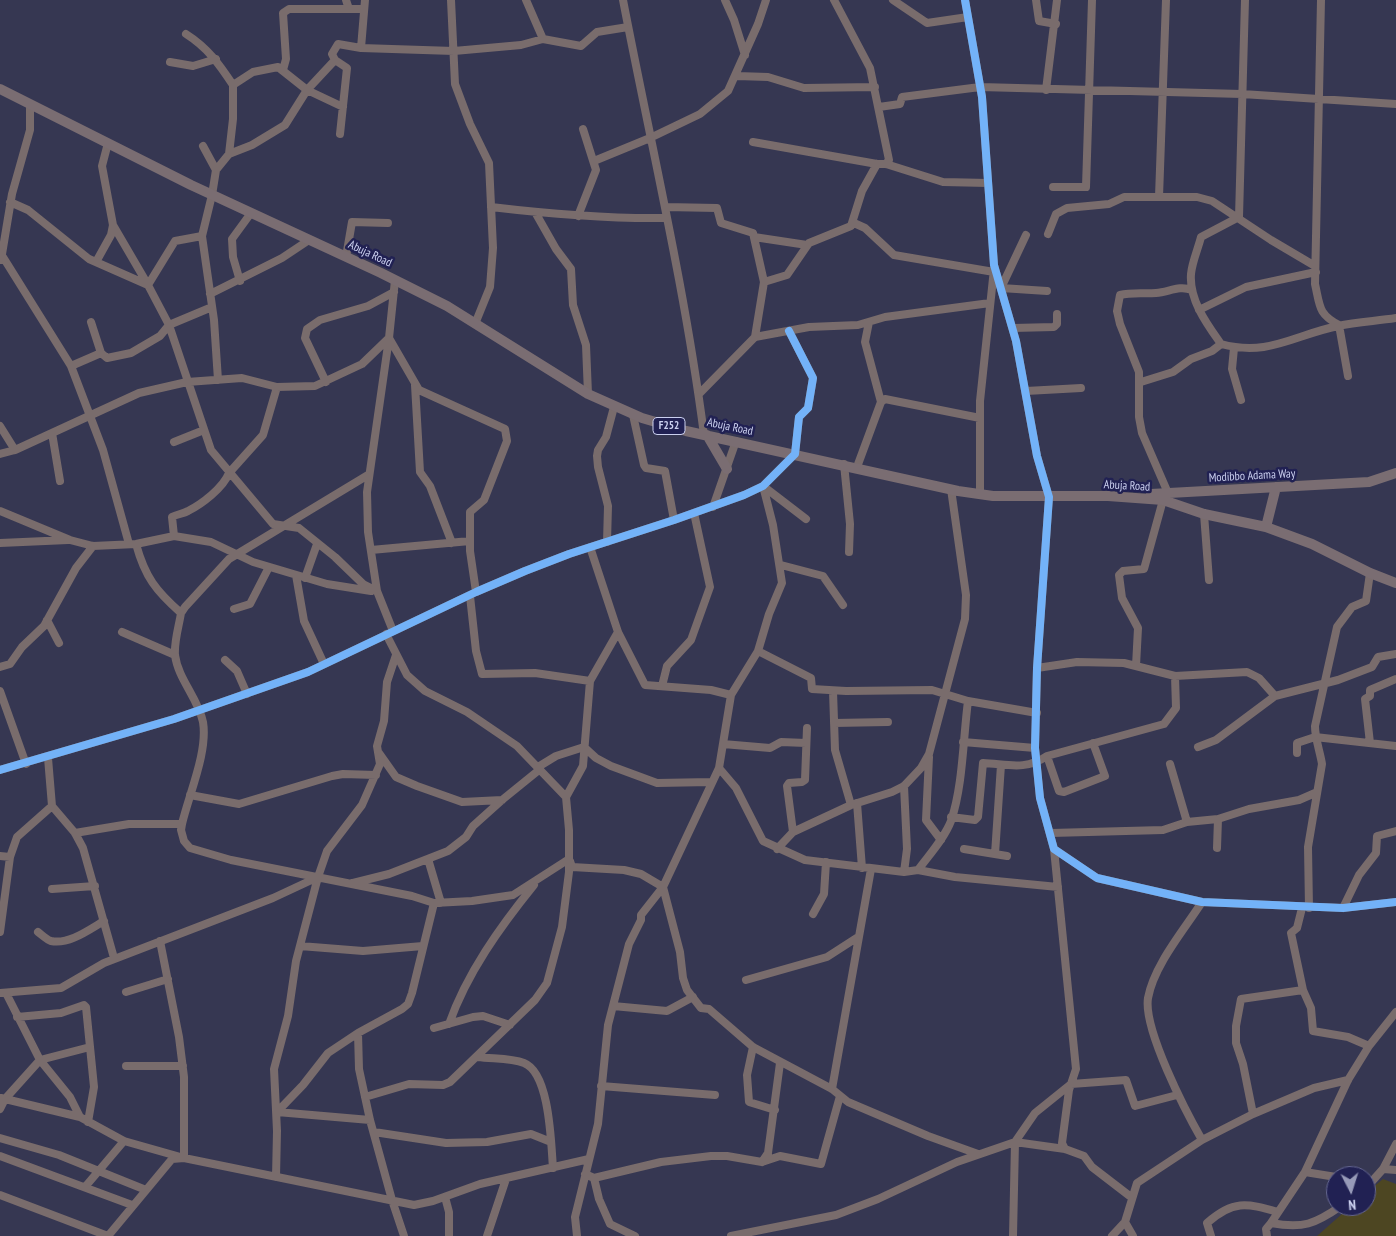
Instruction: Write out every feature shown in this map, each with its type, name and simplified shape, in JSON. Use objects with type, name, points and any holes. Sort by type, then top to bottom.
[{"type":"main road","name":"Abuja Road","points":[[0,89],[212,195],[346,256],[447,306],[588,394],[633,415],[706,435],[980,494],[1048,497],[1166,497],[1204,514],[1266,527],[1312,544],[1370,573],[1396,583]]},
{"type":"main road","points":[[706,435],[727,469]]},
{"type":"main road","name":"Modibbo Adama Way","points":[[1166,497],[1276,487],[1369,482],[1396,474]]},
{"type":"main road","points":[[1369,482],[1396,483]]},
{"type":"main road","points":[[1266,527],[1276,487]]},
{"type":"street","points":[[346,0],[349,9]]},
{"type":"street","points":[[360,48],[365,0]]},
{"type":"street","points":[[451,0],[456,88],[489,163],[494,248],[490,287],[475,324]]},
{"type":"street","points":[[526,0],[543,39]]},
{"type":"street","points":[[623,0],[692,347],[706,435]]},
{"type":"street","points":[[725,0],[734,20],[745,55]]},
{"type":"street","points":[[594,161],[650,138],[700,114],[728,91],[737,76],[766,0]]},
{"type":"street","points":[[834,0],[863,54],[875,87],[889,160],[886,164]]},
{"type":"street","points":[[893,0],[928,23],[968,16]]},
{"type":"street","points":[[965,0],[980,87],[994,268],[980,418],[980,494]]},
{"type":"street","points":[[1036,0],[1039,21],[1056,24]]},
{"type":"street","points":[[1046,90],[1056,24],[1057,0]]},
{"type":"street","points":[[1053,187],[1086,187],[1092,0]]},
{"type":"street","points":[[1159,197],[1166,0]]},
{"type":"street","points":[[1239,217],[1245,0]]},
{"type":"street","points":[[1321,0],[1315,284],[1321,310],[1326,318],[1339,325]]},
{"type":"street","points":[[283,70],[286,59],[283,13],[289,9],[364,9]]},
{"type":"street","points":[[340,134],[347,68],[335,60],[332,54],[338,44],[360,48],[454,51],[521,45],[543,39],[581,46],[597,32],[628,27]]},
{"type":"street","points":[[186,34],[202,44],[216,59],[233,85],[233,119],[229,154]]},
{"type":"street","points":[[170,62],[193,66],[216,59]]},
{"type":"street","points":[[218,380],[212,307],[202,236],[216,170],[229,154],[252,146],[285,125],[307,90],[335,60]]},
{"type":"street","points":[[233,85],[253,72],[273,67],[283,70],[307,90],[343,108]]},
{"type":"street","points":[[737,76],[768,77],[804,88],[875,87]]},
{"type":"street","points":[[879,107],[900,104],[902,97],[980,87],[1242,94],[1396,104]]},
{"type":"street","points":[[30,104],[30,130],[10,202],[2,259],[71,366],[103,450],[132,544],[159,593],[181,613]]},
{"type":"street","points":[[578,216],[596,170],[583,129]]},
{"type":"street","points":[[753,142],[886,164],[943,182],[988,183]]},
{"type":"street","points":[[96,262],[112,235],[113,225],[102,166],[108,143]]},
{"type":"street","points":[[203,146],[216,170]]},
{"type":"street","points":[[764,282],[787,275],[807,246],[854,223],[862,191],[877,164]]},
{"type":"street","points":[[1048,234],[1056,214],[1060,211],[1109,204],[1124,197],[1198,197],[1212,201],[1239,217],[1315,269]]},
{"type":"street","points":[[10,202],[28,210],[71,246],[96,262],[148,285]]},
{"type":"street","points":[[491,207],[578,216],[667,218]]},
{"type":"street","points":[[665,207],[717,208],[719,222],[751,231],[764,282],[754,337],[699,394]]},
{"type":"street","points":[[535,212],[570,269],[573,305],[586,345],[588,394]]},
{"type":"street","points":[[240,281],[233,257],[232,240],[251,213]]},
{"type":"street","points":[[1239,217],[1201,236],[1191,275],[1192,290],[1199,310],[1221,344],[1234,348],[1261,348],[1282,344],[1339,325],[1396,318]]},
{"type":"street","points":[[346,256],[352,222],[388,223]]},
{"type":"street","points":[[854,223],[865,228],[894,255],[994,268]]},
{"type":"street","points":[[113,225],[169,325],[211,450],[229,473],[234,474],[273,524],[299,528],[335,556],[363,584],[377,592]]},
{"type":"street","points":[[1001,288],[1026,235]]},
{"type":"street","points":[[148,285],[175,241],[202,236]]},
{"type":"street","points":[[754,237],[807,246]]},
{"type":"street","points":[[210,294],[240,281],[282,258],[309,240]]},
{"type":"street","points":[[994,268],[1013,328],[1037,456],[1048,497],[1037,668],[1035,764],[1040,798],[1054,849],[1076,1069],[1070,1084],[1062,1142],[1065,1149]]},
{"type":"street","points":[[1199,310],[1246,287],[1315,269]]},
{"type":"street","points":[[395,280],[389,338],[368,475],[368,532],[377,592],[396,656],[407,675],[425,690],[467,712],[517,746],[566,797]]},
{"type":"street","points":[[1136,666],[1138,628],[1122,598],[1119,575],[1123,571],[1144,569],[1166,497],[1142,433],[1138,389],[1141,382],[1139,372],[1120,324],[1117,300],[1120,295],[1125,294],[1159,293],[1182,287],[1192,290]]},
{"type":"street","points":[[1001,288],[1047,291]]},
{"type":"street","points":[[326,382],[305,338],[306,329],[320,320],[368,306],[394,292]]},
{"type":"street","points":[[754,337],[809,327],[858,325],[885,317],[990,303]]},
{"type":"street","points":[[91,322],[101,353],[108,358],[131,353],[160,336],[169,325],[212,307]]},
{"type":"street","points":[[1013,328],[1054,327],[1057,324],[1058,314]]},
{"type":"street","points":[[857,467],[881,402],[865,342],[869,322]]},
{"type":"street","points":[[1339,325],[1348,376]]},
{"type":"street","points":[[0,770],[48,758],[247,694],[324,664],[473,594],[590,547],[694,513],[763,486],[795,454],[799,417],[808,408],[813,378],[789,331]]},
{"type":"street","points":[[0,454],[15,450],[90,414],[139,394],[187,382],[242,378],[277,387],[315,386],[362,364],[389,338]]},
{"type":"street","points":[[389,338],[416,385],[426,395],[505,429],[507,433],[507,441],[484,500],[470,512],[476,651],[482,674],[535,674],[590,681]]},
{"type":"street","points":[[1141,382],[1173,372],[1191,359],[1212,351],[1221,344]]},
{"type":"street","points":[[1234,348],[1232,369],[1241,400]]},
{"type":"street","points":[[71,366],[101,353]]},
{"type":"street","points":[[416,385],[420,472],[430,486],[452,542]]},
{"type":"street","points":[[174,536],[172,517],[186,512],[207,498],[226,480],[229,473],[263,434],[277,387]]},
{"type":"street","points":[[1026,391],[1081,388]]},
{"type":"street","points":[[881,402],[888,399],[980,418]]},
{"type":"street","points":[[607,542],[608,506],[597,456],[598,450],[606,437],[614,407]]},
{"type":"street","points":[[633,415],[644,465],[646,468],[665,471],[674,520]]},
{"type":"street","points":[[0,426],[15,450]]},
{"type":"street","points":[[174,442],[204,430]]},
{"type":"street","points":[[52,433],[60,481]]},
{"type":"street","points":[[713,506],[736,441]]},
{"type":"street","points":[[844,464],[850,524],[849,552]]},
{"type":"street","points":[[368,475],[229,560],[181,613],[175,655],[178,668],[200,710],[203,723],[203,745],[181,830],[184,842],[190,848],[231,860],[412,896],[437,903],[513,896],[537,882],[569,859]]},
{"type":"street","points":[[763,486],[806,519]]},
{"type":"street","points":[[577,1236],[576,1217],[598,1124],[608,1025],[629,944],[641,920],[641,915],[662,887],[719,768],[731,695],[758,651],[769,614],[783,580],[763,486]]},
{"type":"street","points":[[941,840],[926,820],[929,754],[963,630],[966,611],[966,594],[951,489]]},
{"type":"street","points":[[0,511],[70,540],[93,546],[132,544],[174,536],[211,542],[237,555],[305,578],[327,584],[377,592]]},
{"type":"street","points":[[662,686],[667,666],[691,640],[710,587],[694,513]]},
{"type":"street","points":[[1204,514],[1209,580]]},
{"type":"street","points":[[0,542],[70,540]]},
{"type":"street","points":[[372,550],[470,541]]},
{"type":"street","points":[[305,578],[318,544]]},
{"type":"street","points":[[0,667],[10,664],[22,646],[47,620],[76,568],[93,546]]},
{"type":"street","points":[[590,547],[618,632],[645,685],[711,690],[731,695]]},
{"type":"street","points":[[780,565],[823,576],[843,605]]},
{"type":"street","points":[[234,609],[250,604],[269,567]]},
{"type":"street","points":[[1369,1046],[1348,1037],[1313,1031],[1311,1008],[1303,990],[1291,933],[1297,928],[1306,908],[1308,847],[1315,793],[1322,764],[1315,736],[1315,726],[1338,627],[1352,607],[1366,602],[1370,573]]},
{"type":"street","points":[[296,575],[304,621],[324,664]]},
{"type":"street","points":[[47,620],[59,643]]},
{"type":"street","points":[[122,632],[175,655]]},
{"type":"street","points":[[365,1097],[409,1084],[443,1084],[457,1077],[535,1000],[546,983],[562,927],[569,859],[566,797],[573,780],[580,774],[590,681],[618,632]]},
{"type":"street","points":[[758,651],[811,678],[812,689],[833,691],[932,690],[968,701],[1037,713]]},
{"type":"street","points":[[1198,747],[1216,740],[1275,696],[1338,680],[1372,667],[1378,656],[1396,654]]},
{"type":"street","points":[[276,1177],[277,1112],[274,1069],[288,1016],[296,961],[318,877],[327,851],[362,804],[380,764],[377,746],[384,721],[387,682],[396,656]]},
{"type":"street","points":[[225,660],[236,672],[247,694]]},
{"type":"street","points":[[1037,668],[1077,662],[1124,663],[1175,676],[1247,672],[1259,678],[1275,696]]},
{"type":"street","points":[[951,818],[977,819],[982,765],[985,763],[1021,767],[1035,764],[1047,756],[1164,724],[1176,708],[1175,676]]},
{"type":"street","points":[[1370,743],[1365,699],[1370,696],[1370,690],[1396,679]]},
{"type":"street","points":[[0,691],[26,764]]},
{"type":"street","points":[[833,691],[835,750],[854,804],[862,868]]},
{"type":"street","points":[[918,870],[941,840],[951,818],[968,701]]},
{"type":"street","points":[[834,723],[888,722]]},
{"type":"street","points":[[794,832],[787,786],[789,783],[805,780],[807,728]]},
{"type":"street","points":[[1297,752],[1297,743],[1315,736],[1396,746]]},
{"type":"street","points":[[723,744],[770,748],[781,742],[806,742]]},
{"type":"street","points":[[963,742],[1035,748]]},
{"type":"street","points":[[1047,756],[1059,791],[1064,792],[1105,776],[1094,743]]},
{"type":"street","points":[[346,884],[390,874],[448,851],[466,837],[473,826],[539,768],[556,756],[584,747]]},
{"type":"street","points":[[584,747],[596,758],[611,766],[657,783],[712,782]]},
{"type":"street","points":[[378,752],[396,777],[417,786],[462,802],[502,800]]},
{"type":"street","points":[[777,848],[794,832],[854,804],[904,786],[921,768],[929,754]]},
{"type":"street","points":[[48,758],[52,806],[75,833],[83,848],[114,958]]},
{"type":"street","points":[[1170,764],[1187,822]]},
{"type":"street","points":[[994,854],[1001,765]]},
{"type":"street","points":[[719,768],[736,788],[763,841],[806,860],[871,869],[904,872],[918,870],[955,877],[1058,887]]},
{"type":"street","points":[[190,795],[239,804],[332,776],[343,774],[376,775]]},
{"type":"street","points":[[904,786],[906,849],[904,872]]},
{"type":"street","points":[[1051,833],[1156,830],[1187,822],[1218,819],[1249,809],[1299,800],[1315,793]]},
{"type":"street","points":[[0,932],[10,857],[18,837],[52,806]]},
{"type":"street","points":[[1217,848],[1218,819]]},
{"type":"street","points":[[75,833],[129,824],[182,824]]},
{"type":"street","points":[[1343,908],[1359,875],[1376,853],[1377,836],[1396,831]]},
{"type":"street","points":[[964,849],[1007,856]]},
{"type":"street","points":[[1054,849],[1097,878],[1202,902],[1306,908],[1343,908],[1396,902]]},
{"type":"street","points":[[0,856],[10,857]]},
{"type":"street","points":[[277,1112],[303,1085],[328,1053],[408,1004],[423,946],[437,903],[428,859]]},
{"type":"street","points":[[569,859],[572,867],[624,870],[642,874],[662,887],[676,932],[683,978],[687,990],[700,1008],[709,1009],[743,1040],[780,1063],[832,1089],[840,1096],[879,1116],[978,1154]]},
{"type":"street","points":[[813,914],[824,894],[826,862]]},
{"type":"street","points":[[832,1089],[871,869]]},
{"type":"street","points":[[80,1117],[70,1097],[40,1060],[3,993],[61,988],[114,958],[273,898],[318,877]]},
{"type":"street","points":[[450,1024],[458,1001],[504,922],[537,882]]},
{"type":"street","points":[[52,889],[95,886]]},
{"type":"street","points":[[1202,902],[1162,962],[1148,998],[1152,1028],[1178,1095],[1202,1140]]},
{"type":"street","points":[[38,932],[49,941],[57,942],[74,937],[104,921]]},
{"type":"street","points":[[746,980],[827,956],[858,937]]},
{"type":"street","points":[[160,941],[183,1066],[186,1099],[184,1158]]},
{"type":"street","points":[[300,946],[363,951],[423,946]]},
{"type":"street","points":[[126,992],[168,979]]},
{"type":"street","points":[[1253,1114],[1243,1064],[1236,1043],[1236,1026],[1241,999],[1303,990]]},
{"type":"street","points":[[613,1006],[666,1010],[693,997]]},
{"type":"street","points":[[17,1017],[61,1013],[84,1005],[86,1007],[94,1087],[88,1122]]},
{"type":"street","points":[[1267,1236],[1266,1229],[1305,1172],[1348,1080],[1369,1046],[1396,1012]]},
{"type":"street","points":[[434,1028],[483,1016],[510,1025]]},
{"type":"street","points":[[358,1033],[359,1069],[370,1120],[404,1236]]},
{"type":"street","points":[[0,1109],[2,1099],[40,1060],[90,1047]]},
{"type":"street","points":[[754,1047],[747,1075],[749,1102],[775,1110]]},
{"type":"street","points":[[478,1057],[525,1063],[537,1074],[547,1108],[553,1168]]},
{"type":"street","points":[[762,1162],[768,1153],[780,1063]]},
{"type":"street","points":[[126,1066],[183,1066]]},
{"type":"street","points":[[1013,1236],[1015,1142],[1037,1110],[1070,1084],[1126,1080],[1135,1106],[1178,1095]]},
{"type":"street","points":[[1112,1236],[1125,1222],[1137,1183],[1202,1140],[1253,1114],[1314,1088],[1348,1080]]},
{"type":"street","points":[[601,1086],[715,1094]]},
{"type":"street","points":[[585,1174],[594,1178],[661,1162],[711,1156],[727,1156],[762,1162],[780,1156],[821,1164],[840,1096]]},
{"type":"street","points":[[2,1099],[80,1117],[124,1141],[184,1158],[414,1205],[445,1197],[480,1184],[589,1158]]},
{"type":"street","points":[[277,1112],[370,1120]]},
{"type":"street","points":[[374,1132],[446,1143],[487,1142],[531,1134],[551,1142]]},
{"type":"street","points":[[0,1138],[59,1155],[97,1172],[146,1190]]},
{"type":"street","points":[[85,1187],[124,1141]]},
{"type":"street","points":[[731,1236],[836,1215],[878,1200],[978,1154],[1015,1142],[1065,1149],[1084,1156],[1092,1167],[1132,1197]]},
{"type":"street","points":[[1376,1176],[1383,1169],[1396,1144]]},
{"type":"street","points":[[0,1157],[132,1205]]},
{"type":"street","points":[[0,1195],[108,1236],[172,1159],[184,1158]]},
{"type":"street","points":[[1383,1169],[1396,1170]]},
{"type":"street","points":[[1305,1172],[1326,1175]]},
{"type":"street","points":[[594,1178],[599,1199],[610,1224],[635,1236]]},
{"type":"street","points":[[486,1236],[506,1179]]},
{"type":"street","points":[[445,1197],[448,1206],[449,1236]]},
{"type":"street","points":[[1211,1236],[1208,1223],[1236,1205],[1246,1204],[1278,1212]]},
{"type":"street","points":[[1271,1223],[1306,1226],[1326,1216]]},
{"type":"street","points":[[1125,1222],[1133,1236]]},
{"type":"shaded area","points":[[1383,1179],[1396,1184],[1396,1236],[1317,1236],[1340,1216],[1376,1216],[1376,1185]]},
{"type":"cycle path","points":[[965,0],[982,97],[994,265],[1016,341],[1037,456],[1049,497],[1037,668],[1035,748],[1040,798],[1054,849],[1097,878],[1202,902],[1343,908],[1396,902]]},
{"type":"cycle path","points":[[0,770],[174,719],[308,672],[476,592],[525,571],[569,554],[674,520],[744,495],[763,486],[795,454],[799,417],[808,408],[813,378],[789,331]]}]
